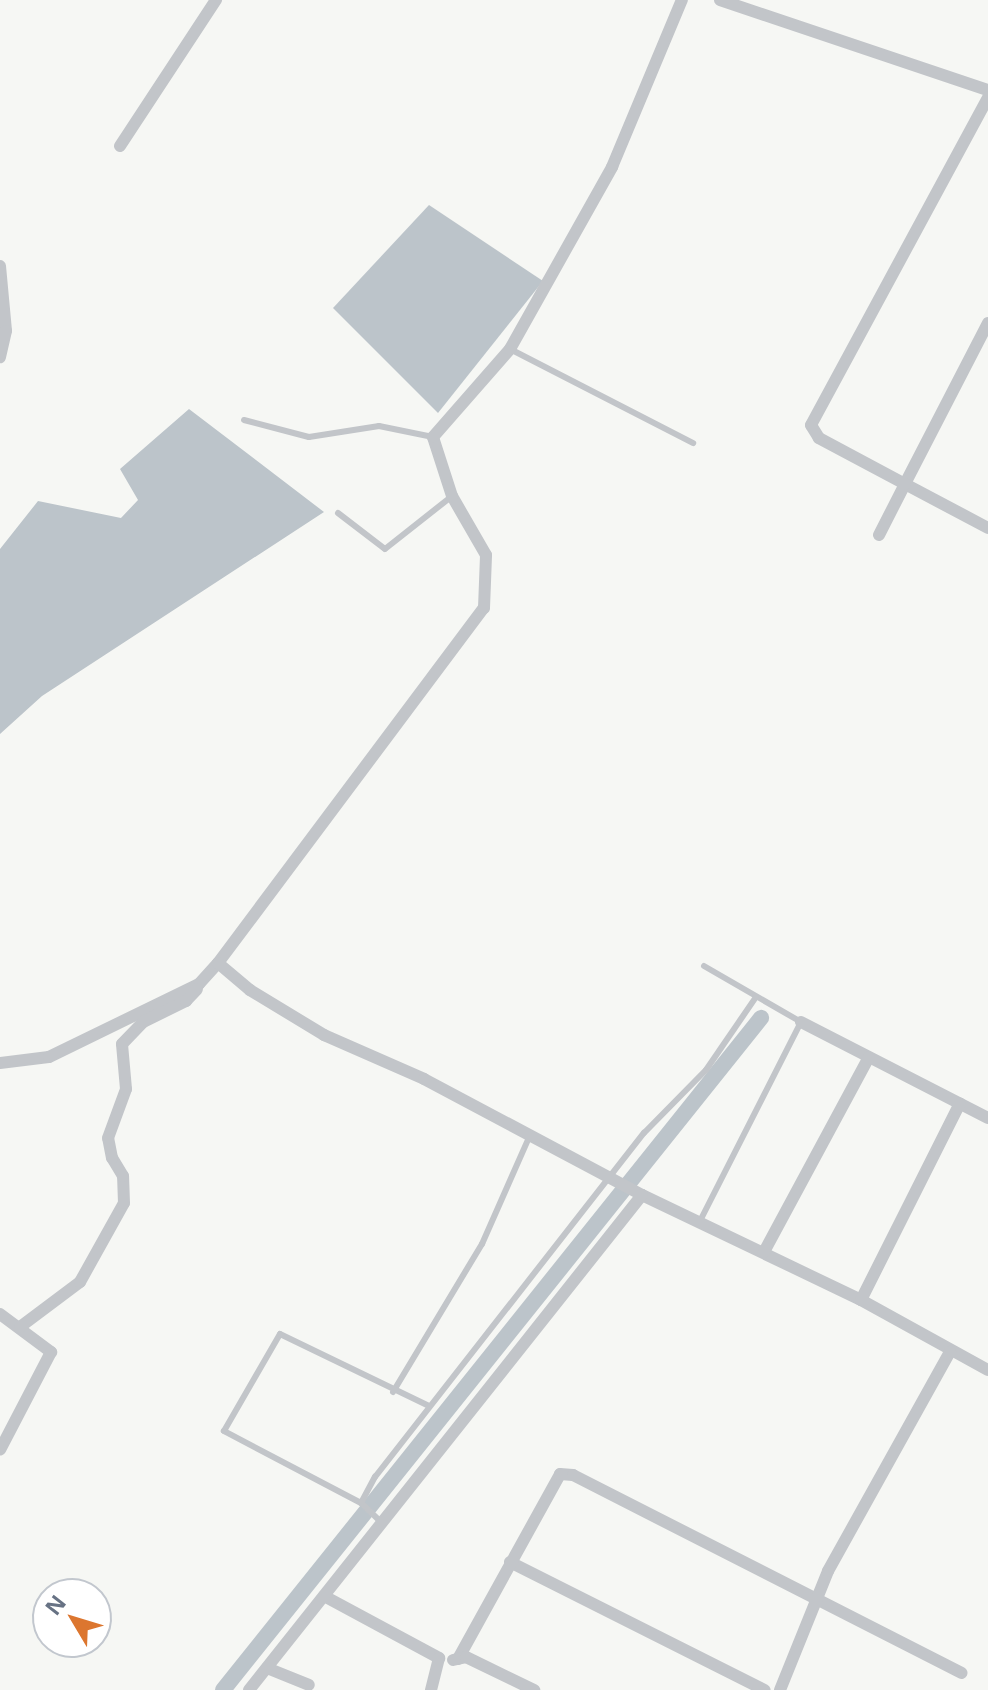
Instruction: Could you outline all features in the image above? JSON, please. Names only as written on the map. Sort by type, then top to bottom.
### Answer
[{"type":"street","points":[[120,146],[216,0]]},
{"type":"street","points":[[20,1327],[80,1282],[124,1203],[126,1187],[108,1138],[126,1089],[122,1044],[153,1015],[186,1001],[218,963],[313,829],[473,629],[484,608],[486,555],[452,496],[433,437],[510,349],[612,167],[682,0]]},
{"type":"street","points":[[720,0],[988,90]]},
{"type":"street","points":[[988,97],[811,425],[819,438],[988,528]]},
{"type":"street","points":[[0,266],[6,331],[0,357]]},
{"type":"street","points":[[879,535],[988,323]]},
{"type":"street","points":[[218,963],[250,990],[324,1035],[424,1079],[642,1195],[861,1300],[950,1352],[988,1370]]},
{"type":"street","points":[[0,1063],[49,1057],[199,984]]},
{"type":"street","points":[[801,1022],[988,1118]]},
{"type":"street","points":[[764,1252],[869,1057]]},
{"type":"street","points":[[861,1300],[960,1103]]},
{"type":"street","points":[[249,1690],[642,1195]]},
{"type":"street","points":[[0,1314],[51,1352],[0,1450]]},
{"type":"street","points":[[780,1690],[817,1600],[950,1352]]},
{"type":"street","points":[[458,1659],[560,1474],[573,1475],[961,1673]]},
{"type":"street","points":[[510,1562],[765,1690]]},
{"type":"street","points":[[324,1596],[441,1662],[466,1657],[534,1690]]},
{"type":"street","points":[[431,1690],[441,1662]]},
{"type":"street","points":[[267,1668],[309,1685]]},
{"type":"lane","points":[[510,349],[693,443]]},
{"type":"lane","points":[[244,420],[309,437],[379,426],[433,437]]},
{"type":"lane","points":[[338,513],[385,549],[452,496]]},
{"type":"lane","points":[[700,1221],[801,1022],[704,966]]},
{"type":"lane","points":[[361,1503],[429,1406],[618,1181],[706,1070],[756,997]]},
{"type":"lane","points":[[393,1392],[482,1244],[530,1135]]},
{"type":"lane","points":[[382,1523],[361,1503],[224,1431],[280,1334],[393,1392],[429,1406]]},
{"type":"shaded area","points":[[429,205],[543,281],[438,413],[333,308]]},
{"type":"shaded area","points":[[189,409],[324,512],[42,696],[0,734],[0,549],[38,501],[121,518],[138,500],[120,469]]},
{"type":"waterway","points":[[223,1690],[761,1018]]}]
